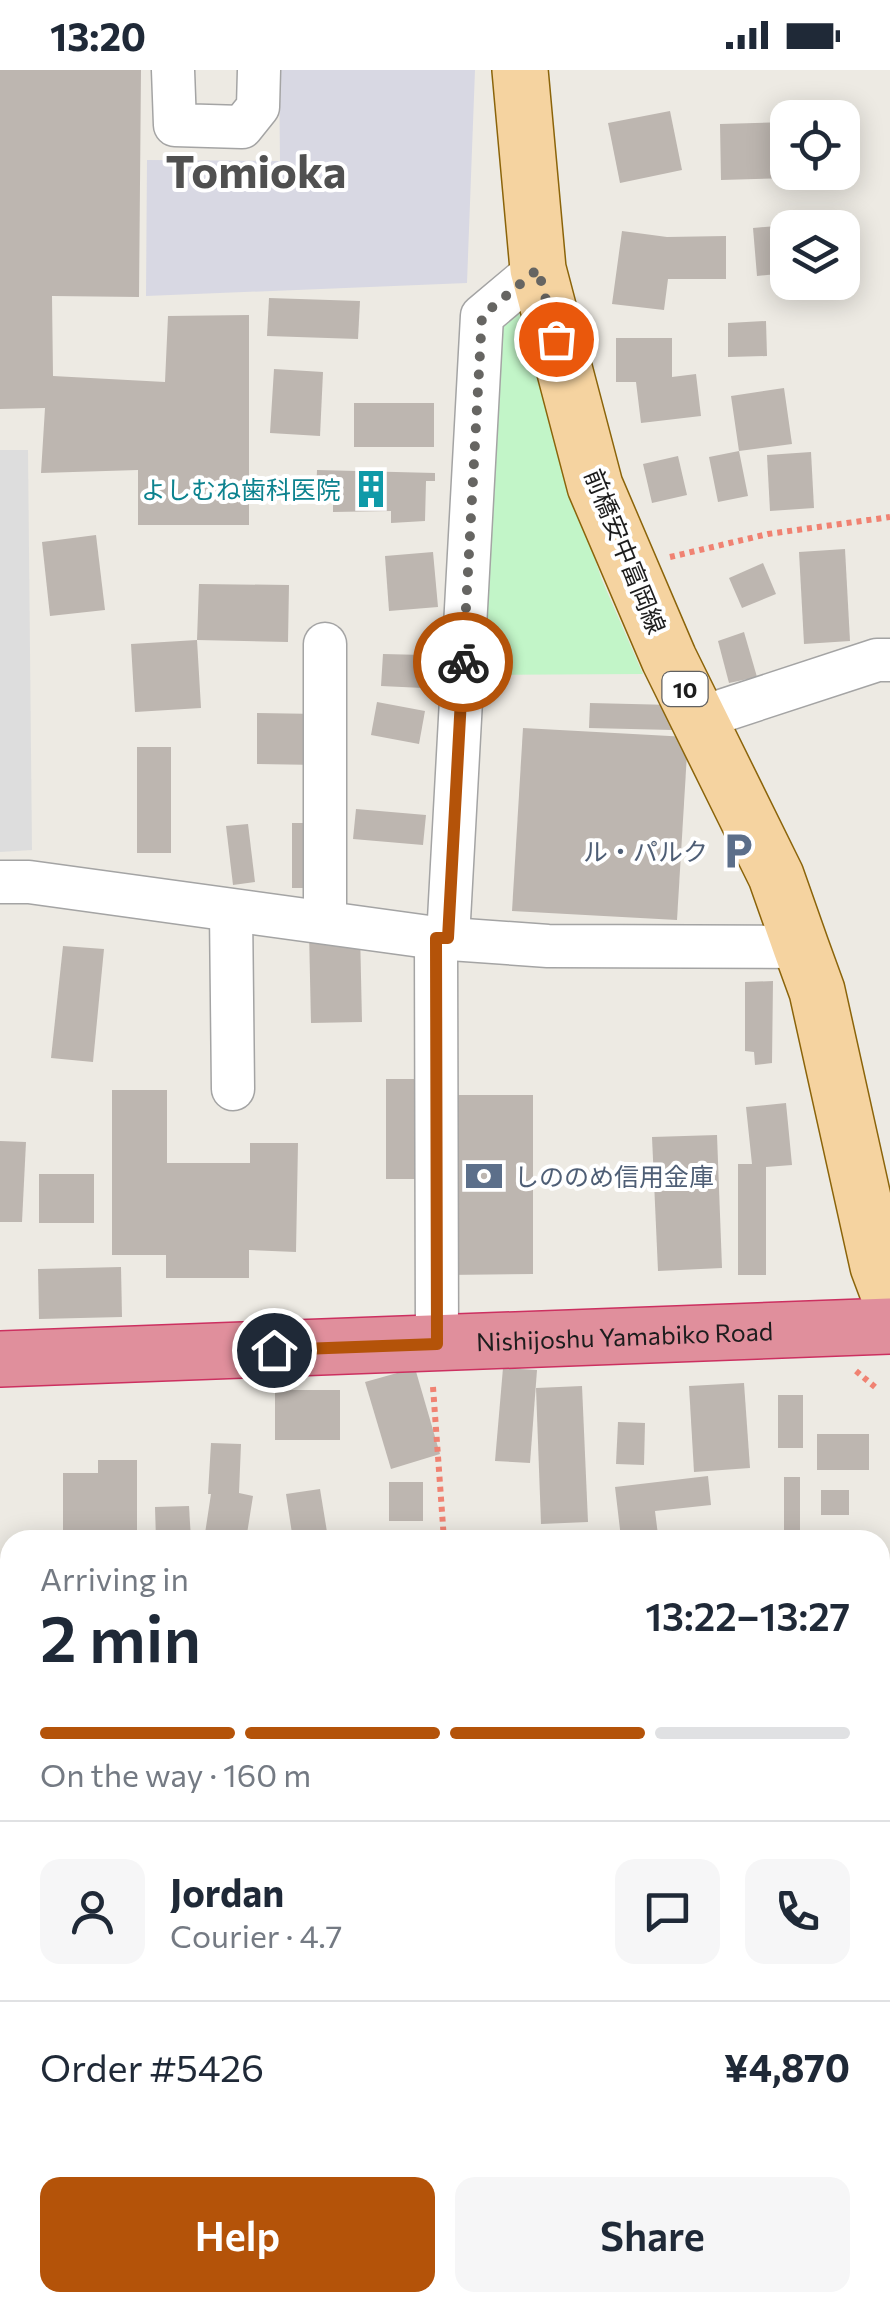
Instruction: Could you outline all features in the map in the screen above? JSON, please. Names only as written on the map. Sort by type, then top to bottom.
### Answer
[{"type":"highway","name":"Nishijoshu Yamabiko Road","points":[[0,1359],[890,1326]]},
{"type":"main road","name":"前橋安中富岡線","points":[[520,70],[538,269],[596,486],[669,659],[776,876],[802,947],[817,991],[878,1266],[890,1298]]},
{"type":"street","points":[[173,70],[174,125],[242,126],[258,107],[260,70]]},
{"type":"street","points":[[433,1344],[442,938],[482,316],[538,269]]},
{"type":"street","points":[[325,644],[325,922]]},
{"type":"street","points":[[700,718],[858,666],[890,660]]},
{"type":"street","points":[[0,882],[29,882],[442,938],[548,946],[802,947]]},
{"type":"street","points":[[231,911],[233,1088]]},
{"type":"path","points":[[659,559],[768,534],[890,516]]},
{"type":"path","points":[[433,1344],[443,1530]]},
{"type":"green space","points":[[519,311],[528,321],[558,450],[602,580],[643,674],[479,675],[490,332]]},
{"type":"shaded area","points":[[279,70],[475,70],[467,283],[146,296],[147,160],[280,161]]},
{"type":"shaded area","points":[[0,450],[28,450],[32,850],[0,852]]},
{"type":"building","points":[[0,70],[141,70],[139,297],[52,296],[53,376],[165,382],[168,316],[249,315],[249,525],[138,525],[138,470],[41,473],[45,408],[0,409]]},
{"type":"building","points":[[670,111],[682,170],[620,183],[608,123]]},
{"type":"building","points":[[770,123],[770,179],[721,180],[720,124]]},
{"type":"building","points":[[770,227],[770,275],[757,276],[753,228]]},
{"type":"building","points":[[622,231],[667,237],[726,236],[726,279],[668,279],[664,310],[612,304]]},
{"type":"building","points":[[269,298],[360,301],[358,339],[267,336]]},
{"type":"building","points":[[766,321],[767,356],[728,357],[728,323]]},
{"type":"building","points":[[616,338],[672,338],[672,377],[696,374],[701,416],[641,423],[636,382],[616,382]]},
{"type":"building","points":[[274,369],[323,372],[320,436],[270,433]]},
{"type":"building","points":[[784,388],[792,444],[739,451],[731,396]]},
{"type":"building","points":[[354,403],[434,403],[434,447],[354,447]]},
{"type":"building","points":[[739,451],[748,496],[718,502],[709,457]]},
{"type":"building","points":[[811,452],[814,508],[770,511],[767,455]]},
{"type":"building","points":[[678,456],[687,495],[652,503],[643,464]]},
{"type":"building","name":"よしむね歯科医院","points":[[317,470],[435,473],[435,481],[426,481],[425,521],[391,523],[391,511],[333,512],[333,498],[316,497]]},
{"type":"building","points":[[96,535],[105,610],[50,616],[42,542]]},
{"type":"building","points":[[845,549],[850,641],[804,644],[799,552]]},
{"type":"building","points":[[433,552],[438,607],[389,611],[385,556]]},
{"type":"building","points":[[763,563],[776,594],[742,608],[729,578]]},
{"type":"building","points":[[199,584],[289,585],[288,642],[197,640]]},
{"type":"building","points":[[744,632],[757,677],[729,683],[718,641]]},
{"type":"building","points":[[197,640],[201,708],[135,712],[131,644]]},
{"type":"building","points":[[383,654],[424,655],[423,688],[381,686]]},
{"type":"building","points":[[377,702],[425,711],[419,744],[371,735]]},
{"type":"building","points":[[590,703],[673,705],[673,730],[589,728]]},
{"type":"building","points":[[257,713],[320,714],[319,765],[257,764]]},
{"type":"building","points":[[523,728],[688,737],[677,920],[512,911]]},
{"type":"building","points":[[137,747],[171,747],[171,853],[137,853]]},
{"type":"building","points":[[356,809],[426,815],[423,845],[353,839]]},
{"type":"building","points":[[292,823],[317,823],[317,888],[292,888]]},
{"type":"building","points":[[248,824],[255,882],[233,885],[226,826]]},
{"type":"building","points":[[360,931],[362,1022],[311,1023],[309,932]]},
{"type":"building","points":[[63,946],[104,949],[93,1062],[51,1058]]},
{"type":"building","points":[[773,981],[772,1063],[755,1065],[754,1052],[745,1051],[745,982]]},
{"type":"building","points":[[386,1079],[429,1079],[429,1179],[386,1179]]},
{"type":"building","points":[[112,1090],[167,1090],[167,1163],[250,1163],[250,1143],[298,1143],[296,1252],[249,1250],[249,1278],[166,1278],[166,1255],[112,1255]]},
{"type":"building","points":[[446,1095],[533,1095],[533,1274],[446,1275]]},
{"type":"building","points":[[786,1103],[792,1165],[766,1167],[766,1275],[738,1275],[738,1164],[752,1164],[746,1107]]},
{"type":"building","points":[[717,1135],[722,1268],[658,1271],[652,1137]]},
{"type":"building","points":[[0,1141],[26,1142],[22,1222],[0,1222]]},
{"type":"building","points":[[39,1174],[94,1174],[94,1223],[39,1223]]},
{"type":"building","points":[[121,1267],[122,1317],[39,1319],[38,1269]]},
{"type":"building","points":[[415,1368],[440,1454],[391,1469],[365,1382]]},
{"type":"building","points":[[503,1368],[537,1370],[530,1463],[495,1461]]},
{"type":"building","points":[[744,1383],[750,1468],[694,1472],[689,1386]]},
{"type":"building","points":[[582,1386],[588,1522],[541,1524],[536,1388]]},
{"type":"building","points":[[275,1390],[340,1390],[340,1440],[275,1440]]},
{"type":"building","points":[[778,1395],[803,1395],[803,1448],[778,1448]]},
{"type":"building","points":[[618,1422],[645,1423],[644,1465],[616,1464]]},
{"type":"building","points":[[817,1434],[869,1434],[869,1470],[817,1470]]},
{"type":"building","points":[[211,1443],[241,1444],[239,1493],[253,1496],[248,1530],[206,1530]]},
{"type":"building","points":[[98,1460],[137,1460],[137,1530],[63,1530],[63,1473],[98,1473]]},
{"type":"building","points":[[708,1476],[711,1505],[655,1511],[657,1530],[620,1530],[615,1487]]},
{"type":"building","points":[[784,1477],[800,1477],[800,1530],[784,1530]]},
{"type":"building","points":[[389,1482],[423,1482],[423,1521],[389,1521]]},
{"type":"building","points":[[320,1489],[327,1530],[291,1530],[286,1494]]},
{"type":"building","points":[[821,1490],[849,1490],[849,1515],[821,1515]]},
{"type":"building","points":[[189,1506],[190,1530],[156,1530],[155,1507]]},
{"type":"way so far","points":[[463,662],[482,316],[538,269],[556,339]]},
{"type":"place","name":"よしむね歯科医院","points":[[371,489]]},
{"type":"place","name":"ル・パルク","points":[[738,851]]},
{"type":"place","name":"しののめ信用金庫","points":[[484,1176]]},
{"type":"district","name":"Tomioka","points":[[256,169]]},
{"type":"route","points":[[274,1350],[437,1344],[436,938],[448,938],[463,662]]}]
